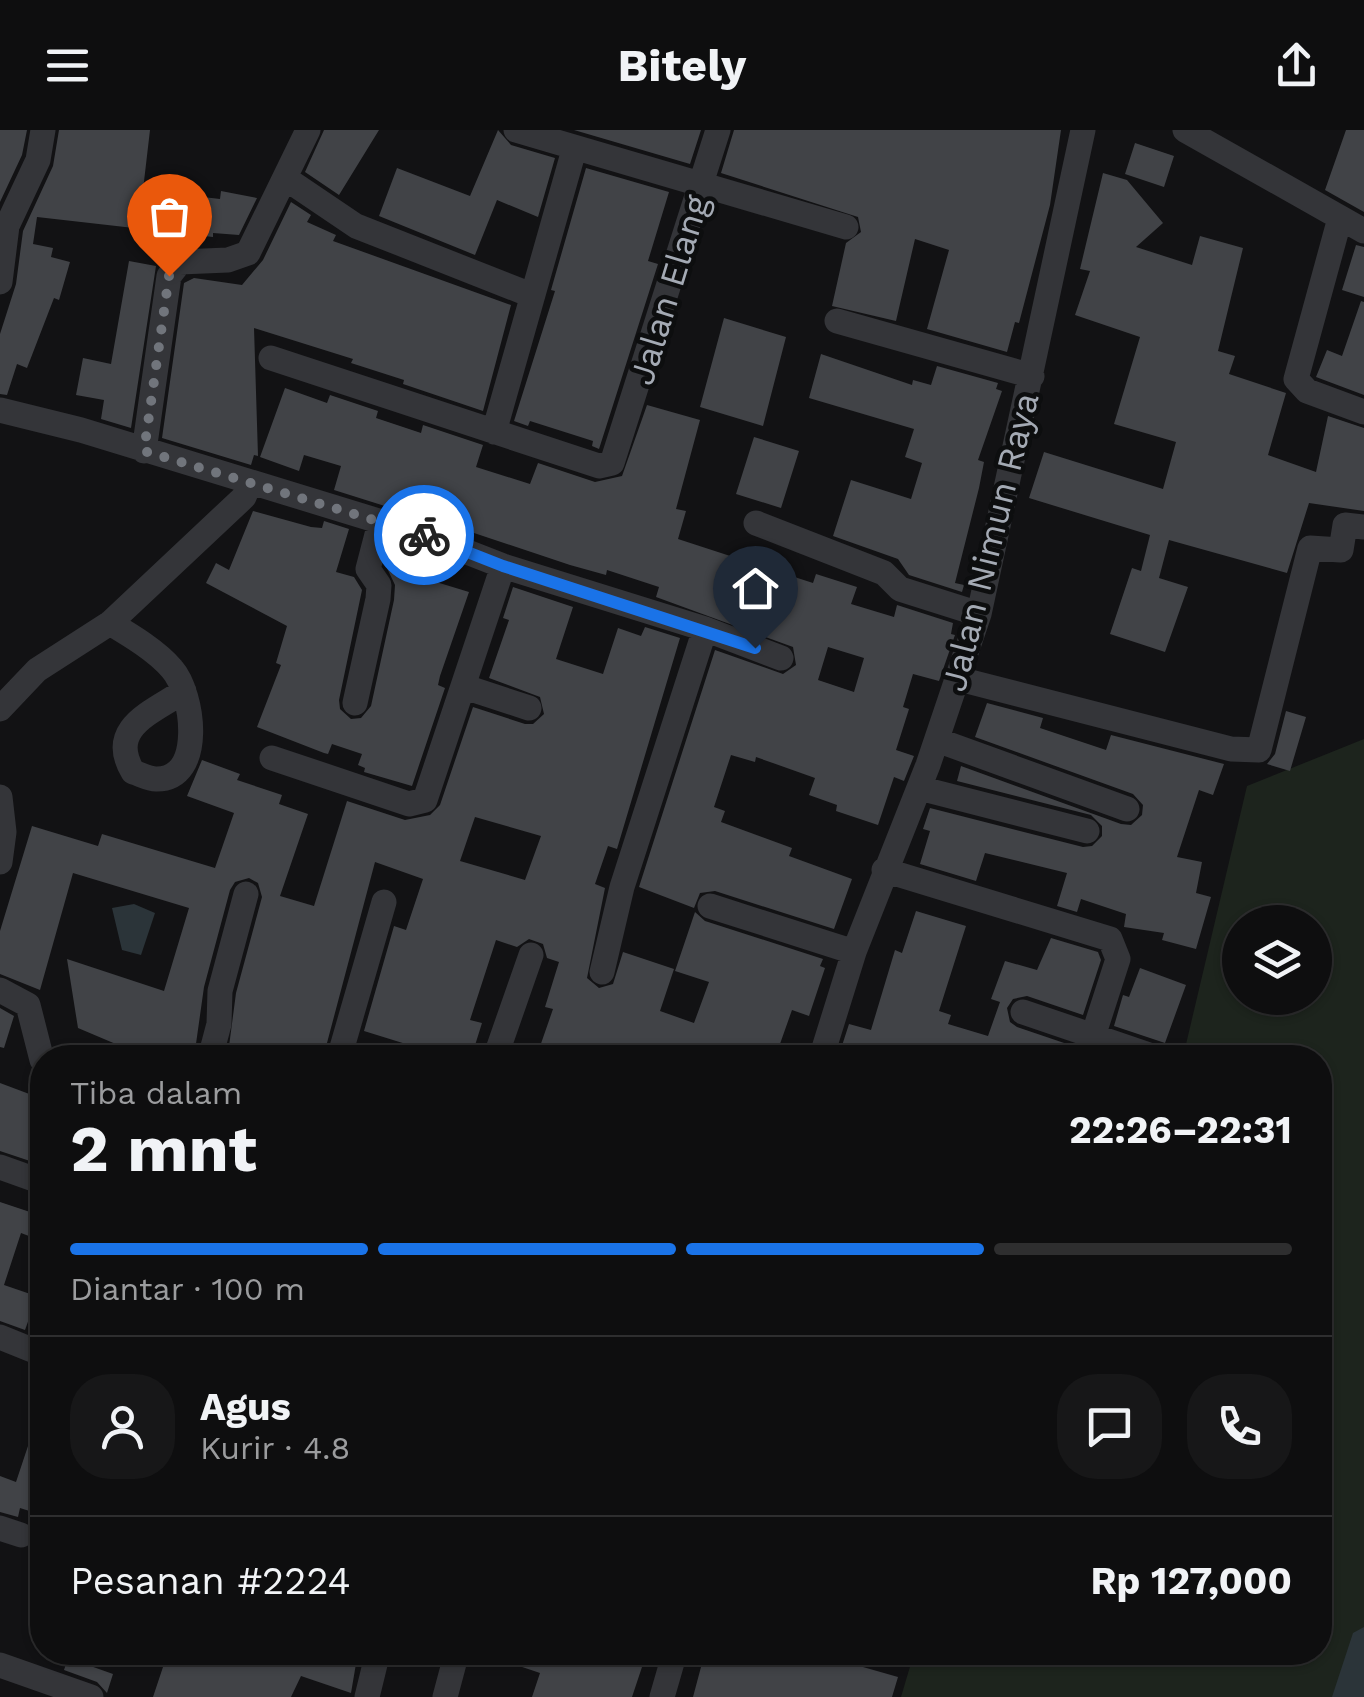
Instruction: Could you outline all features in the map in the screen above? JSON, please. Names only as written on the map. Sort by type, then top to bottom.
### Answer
[{"type":"street","points":[[0,282],[7,226],[38,160],[43,130]]},
{"type":"street","points":[[144,451],[169,276],[180,262],[228,260],[248,253],[308,130]]},
{"type":"street","points":[[516,130],[846,227]]},
{"type":"street","name":"Jalan Elang","points":[[494,432],[599,466],[612,463],[620,450],[718,130]]},
{"type":"street","name":"Jalan Nimun Raya","points":[[825,1045],[884,870],[959,679],[978,614],[1083,130]]},
{"type":"street","points":[[1185,130],[1364,231]]},
{"type":"street","points":[[271,358],[494,432],[574,150]]},
{"type":"street","points":[[285,178],[356,226],[531,295]]},
{"type":"street","points":[[1340,218],[1296,379],[1307,391],[1364,412]]},
{"type":"street","points":[[836,321],[1032,376]]},
{"type":"street","points":[[0,410],[380,523],[781,658]]},
{"type":"street","points":[[0,709],[37,670],[110,622],[244,498],[249,485]]},
{"type":"street","points":[[355,703],[380,585],[368,569],[380,523]]},
{"type":"street","points":[[756,523],[884,573],[900,589],[978,614]]},
{"type":"street","points":[[959,679],[1232,750],[1258,750],[1310,548],[1341,550],[1345,525],[1364,527]]},
{"type":"street","points":[[272,758],[423,806],[503,566]]},
{"type":"street","points":[[110,622],[173,669],[184,691]]},
{"type":"street","points":[[602,972],[622,887],[704,629]]},
{"type":"street","points":[[465,687],[529,708]]},
{"type":"street","points":[[937,740],[1127,809]]},
{"type":"street","points":[[918,788],[1087,831]]},
{"type":"street","points":[[0,797],[4,832],[0,862]]},
{"type":"street","points":[[884,870],[1110,940],[1118,959],[1090,1045]]},
{"type":"street","points":[[213,1045],[220,991],[246,894]]},
{"type":"street","points":[[343,1045],[384,902]]},
{"type":"street","points":[[710,906],[854,952]]},
{"type":"street","points":[[500,1045],[531,955]]},
{"type":"street","points":[[0,990],[28,1005],[38,1045]]},
{"type":"street","points":[[1023,1012],[1126,1045]]},
{"type":"street","points":[[0,1168],[30,1178]]},
{"type":"street","points":[[0,1337],[30,1349]]},
{"type":"street","points":[[367,1697],[375,1665]]},
{"type":"street","points":[[445,1697],[454,1665]]},
{"type":"street","points":[[662,1697],[671,1665]]},
{"type":"street","points":[[0,1666],[90,1697]]},
{"type":"shaded area","points":[[1364,739],[1364,1697],[901,1697],[910,1665],[1332,1665],[1332,1045],[1186,1045],[1247,786]]},
{"type":"shaded area","points":[[134,904],[155,913],[141,955],[122,950],[112,908]]},
{"type":"shaded area","points":[[1364,1627],[1364,1697],[1332,1697],[1353,1633]]},
{"type":"building","points":[[0,130],[27,130],[22,155],[0,202]]},
{"type":"building","points":[[59,130],[150,130],[143,190],[220,199],[221,191],[257,198],[239,235],[213,233],[213,237],[37,217],[33,244],[53,248],[51,257],[70,262],[59,300],[54,298],[27,368],[17,364],[7,395],[0,394],[0,334],[16,284],[23,231],[53,166]]},
{"type":"building","points":[[324,130],[379,130],[339,195],[305,172]]},
{"type":"building","points":[[498,130],[511,145],[555,158],[538,217],[497,200],[475,255],[379,216],[397,168],[470,196]]},
{"type":"building","points":[[574,130],[701,130],[690,164]]},
{"type":"building","points":[[734,130],[1061,130],[1050,205],[1019,323],[1015,322],[1007,352],[927,329],[949,250],[915,239],[896,321],[832,306],[846,243],[861,232],[858,217],[721,173]]},
{"type":"building","points":[[1346,130],[1364,130],[1364,212],[1325,190]]},
{"type":"building","points":[[1135,143],[1174,156],[1164,187],[1125,174]]},
{"type":"building","points":[[586,168],[669,192],[648,261],[658,264],[599,449],[592,446],[593,441],[530,421],[528,426],[514,421],[555,291],[551,290]]},
{"type":"building","points":[[1103,173],[1127,180],[1163,223],[1136,247],[1192,265],[1200,236],[1243,248],[1218,351],[1235,356],[1229,374],[1286,393],[1268,455],[1316,472],[1328,416],[1364,428],[1364,511],[1309,503],[1287,573],[1169,540],[1159,578],[1188,587],[1165,652],[1110,634],[1132,568],[1141,571],[1150,535],[1029,498],[1044,452],[1163,489],[1176,442],[1114,424],[1140,337],[1075,315],[1090,271],[1080,269]]},
{"type":"building","points":[[291,202],[311,215],[307,222],[336,235],[333,241],[511,305],[483,411],[403,384],[404,380],[351,363],[353,359],[254,328],[258,456],[254,455],[251,465],[162,438],[184,283],[194,278],[242,285],[263,260]]},
{"type":"building","points":[[1356,245],[1364,247],[1364,297],[1342,290]]},
{"type":"building","points":[[129,261],[156,266],[131,428],[101,419],[104,400],[76,395],[83,358],[111,364]]},
{"type":"building","points":[[1361,301],[1364,395],[1316,377],[1327,350],[1342,356]]},
{"type":"building","points":[[724,318],[786,337],[763,426],[700,407]]},
{"type":"building","points":[[821,354],[912,385],[913,380],[931,385],[937,366],[998,383],[996,389],[1002,391],[978,460],[984,462],[955,583],[964,585],[962,592],[909,575],[898,559],[833,536],[851,480],[911,499],[922,463],[905,457],[914,429],[809,398]]},
{"type":"building","points":[[285,388],[327,403],[330,395],[378,411],[376,418],[421,433],[423,425],[483,445],[476,467],[530,484],[538,463],[595,482],[622,476],[647,405],[700,420],[676,509],[686,511],[678,539],[813,583],[816,574],[857,587],[851,604],[894,617],[897,605],[953,623],[951,634],[955,635],[939,681],[913,674],[903,707],[909,709],[896,750],[914,756],[904,781],[894,777],[878,825],[836,811],[837,805],[809,795],[815,778],[756,757],[755,762],[731,755],[714,807],[725,811],[721,822],[792,848],[789,856],[852,879],[834,929],[715,891],[700,893],[694,908],[639,887],[715,650],[783,674],[796,665],[793,647],[656,597],[659,587],[607,570],[606,575],[570,565],[465,530],[469,516],[412,498],[407,513],[334,490],[341,466],[304,455],[299,471],[260,457]],"holes":[[[828,647],[864,658],[854,692],[818,680]]]},
{"type":"building","points":[[754,437],[799,451],[781,508],[736,494]]},
{"type":"building","points":[[253,511],[311,527],[322,528],[324,521],[349,529],[336,572],[354,577],[362,590],[339,700],[340,709],[351,719],[361,718],[371,706],[394,600],[395,585],[386,566],[392,543],[408,548],[400,571],[469,592],[440,676],[438,685],[445,688],[412,786],[364,772],[365,768],[358,765],[362,754],[332,744],[328,754],[324,753],[257,727],[281,665],[276,663],[287,626],[206,583],[216,563],[229,570]]},
{"type":"building","points":[[513,587],[573,607],[556,659],[603,674],[618,628],[641,636],[645,627],[680,638],[617,849],[608,846],[595,884],[605,888],[587,978],[599,988],[613,984],[623,952],[674,969],[660,1011],[694,1023],[709,982],[675,971],[695,912],[705,921],[823,959],[820,966],[825,968],[809,1016],[792,1010],[780,1045],[541,1045],[553,1009],[545,1007],[559,962],[547,958],[543,944],[529,939],[517,947],[496,940],[470,1020],[482,1023],[475,1045],[409,1045],[364,1031],[394,926],[406,930],[423,879],[375,862],[326,1045],[229,1045],[236,993],[262,897],[258,883],[249,878],[235,882],[230,890],[204,987],[196,1045],[118,1045],[78,1028],[67,959],[164,991],[189,908],[73,873],[40,990],[0,974],[0,931],[32,826],[98,846],[102,834],[215,868],[234,813],[187,796],[202,760],[240,774],[237,780],[282,795],[279,804],[308,814],[280,896],[314,906],[347,801],[405,820],[430,815],[440,805],[473,707],[525,724],[533,724],[544,714],[540,697],[489,678],[509,620],[503,618]],"holes":[[[475,817],[541,836],[525,880],[460,861]]]},
{"type":"building","points":[[987,703],[1043,718],[1040,728],[1106,750],[1111,735],[1224,764],[1213,795],[1199,790],[1177,857],[1202,862],[1196,893],[1211,897],[1196,949],[1162,940],[1164,933],[1124,927],[1126,914],[1081,899],[1077,912],[1057,906],[1067,873],[985,853],[976,881],[920,864],[930,831],[923,829],[930,808],[1083,847],[1092,846],[1102,836],[1102,826],[1091,815],[957,781],[961,766],[1121,824],[1131,825],[1142,815],[1143,805],[1133,794],[975,737]]},
{"type":"building","points":[[1286,711],[1306,717],[1290,771],[1267,764],[1275,754]]},
{"type":"building","points":[[916,911],[966,926],[939,1011],[951,1015],[948,1024],[988,1036],[1000,1002],[991,999],[1005,961],[1037,970],[1051,938],[1098,952],[1101,960],[1083,1015],[1027,996],[1013,999],[1007,1008],[1010,1022],[1017,1027],[1070,1045],[842,1045],[849,1024],[871,1030],[895,950],[902,953]]},
{"type":"building","points":[[1140,968],[1186,985],[1165,1043],[1114,1026],[1123,995],[1129,997]]},
{"type":"building","points":[[0,1008],[14,1016],[4,1048],[0,1047]]},
{"type":"building","points":[[0,1083],[30,1094],[30,1161],[0,1151]]},
{"type":"building","points":[[0,1202],[30,1212],[30,1236],[21,1233],[4,1285],[30,1294],[30,1316],[25,1330],[0,1321]]},
{"type":"building","points":[[30,1440],[30,1511],[20,1508],[18,1517],[0,1512],[0,1476],[16,1482]]},
{"type":"building","points":[[66,1665],[88,1665],[113,1674],[107,1693],[97,1682],[64,1670]]},
{"type":"building","points":[[164,1665],[356,1665],[351,1693],[301,1676],[291,1697],[153,1697]]},
{"type":"building","points":[[516,1665],[643,1665],[632,1697],[532,1697],[540,1673]]},
{"type":"building","points":[[702,1665],[856,1665],[898,1677],[892,1697],[693,1697]]},
{"type":"way so far","points":[[169,276],[144,451],[424,535]]},
{"type":"route","points":[[424,535],[503,566],[755,648]]}]
